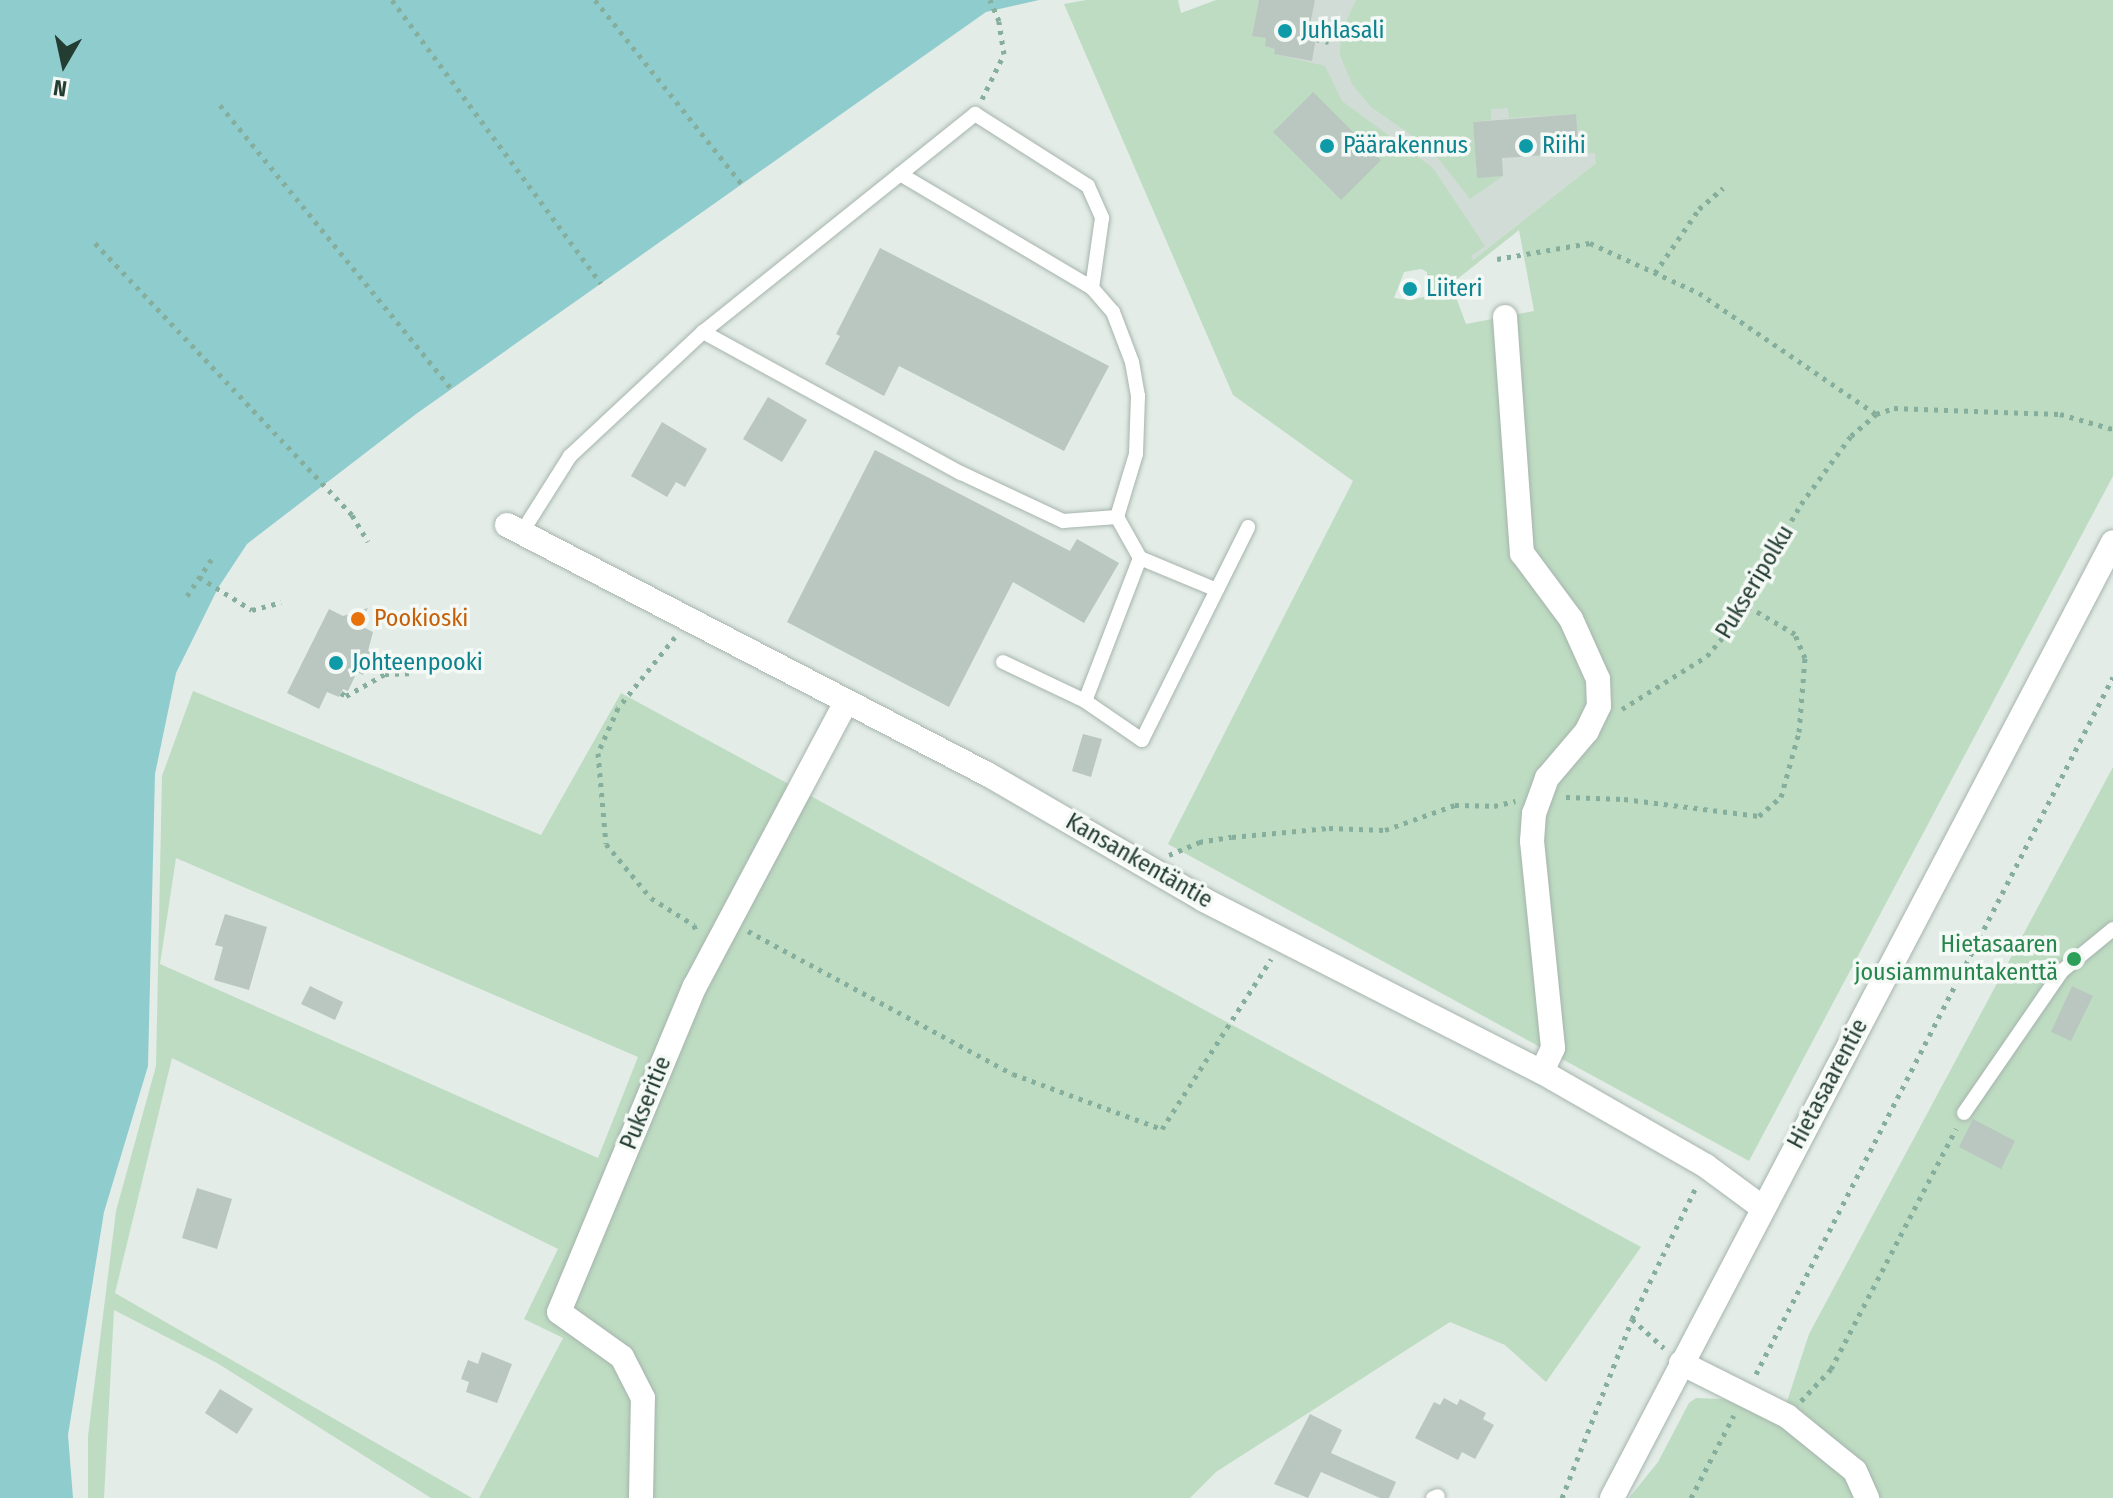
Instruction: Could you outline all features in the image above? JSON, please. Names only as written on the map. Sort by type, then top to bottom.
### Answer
[{"type":"street","points":[[1505,317],[1522,553],[1571,619],[1598,679],[1599,706],[1587,731],[1542,786],[1534,813],[1532,841],[1553,1048],[1542,1072]]},
{"type":"street","name":"Kansankentäntie","points":[[515,529],[987,774],[1283,940],[1542,1072],[1706,1166],[1763,1208]]},
{"type":"street","name":"Hietasaarentie","points":[[1612,1498],[2113,542]]},
{"type":"street","name":"Pukseritie","points":[[641,1498],[643,1398],[622,1357],[559,1312],[707,964],[846,702]]},
{"type":"street","points":[[1681,1363],[1787,1416],[1855,1471],[1867,1498]]},
{"type":"lane","points":[[515,529],[570,456],[703,332],[975,114],[1088,186],[1102,218],[1092,288]]},
{"type":"lane","points":[[900,174],[1092,288],[1113,312],[1132,362],[1138,396],[1136,454],[1117,517],[1140,558],[1217,590]]},
{"type":"lane","points":[[703,332],[961,473],[1063,521],[1117,517]]},
{"type":"lane","points":[[1003,662],[1085,701],[1142,740],[1248,527]]},
{"type":"lane","points":[[1085,701],[1140,558]]},
{"type":"lane","points":[[1964,1113],[2062,971],[2113,929]]},
{"type":"path","points":[[392,0],[601,283]]},
{"type":"path","points":[[595,0],[742,184]]},
{"type":"path","points":[[975,114],[1004,54],[999,21],[990,0]]},
{"type":"path","points":[[1316,39],[1329,42]]},
{"type":"path","points":[[220,105],[452,389]]},
{"type":"path","points":[[1655,273],[1699,209],[1723,188]]},
{"type":"path","points":[[95,243],[352,515],[368,542]]},
{"type":"path","points":[[1497,259],[1590,243],[1699,293],[1876,414],[1894,408],[2060,414],[2113,429]]},
{"type":"path","name":"Pukseripolku","points":[[1587,731],[1707,656],[1744,604],[1801,504],[1851,436],[1876,414]]},
{"type":"path","points":[[187,596],[213,557]]},
{"type":"path","points":[[199,577],[252,610],[281,602]]},
{"type":"path","points":[[1142,863],[1199,842],[1232,837],[1329,828],[1385,830],[1455,805],[1494,806],[1524,799],[1542,786],[1556,795],[1575,798],[1624,799],[1759,816],[1781,797],[1799,732],[1805,658],[1795,634],[1744,604]]},
{"type":"path","points":[[688,621],[618,708],[598,753],[606,844],[651,898],[694,925],[707,964]]},
{"type":"path","points":[[341,693],[346,696],[385,674],[410,673]]},
{"type":"path","points":[[1691,1498],[2113,677]]},
{"type":"path","points":[[729,921],[1013,1074],[1162,1129],[1283,940]]},
{"type":"path","points":[[1787,1416],[1831,1369],[1964,1113]]},
{"type":"path","points":[[1562,1498],[1632,1319],[1706,1166]]},
{"type":"path","points":[[1632,1319],[1681,1363]]},
{"type":"shaded area","points":[[1216,0],[1462,0],[1620,144],[1473,260],[1470,256],[1484,246],[1360,206]]},
{"type":"green space","points":[[1086,0],[1178,0],[1181,13],[1216,0],[1259,0],[1252,35],[1266,38],[1265,46],[1275,49],[1275,54],[1325,66],[1342,101],[1433,168],[1485,246],[1471,256],[1473,260],[1596,163],[1595,153],[1579,153],[1578,139],[1584,138],[1583,130],[1577,130],[1576,114],[1509,118],[1508,108],[1491,109],[1491,120],[1473,122],[1477,177],[1503,176],[1470,199],[1430,148],[1371,107],[1352,84],[1340,55],[1341,33],[1356,0],[2113,0],[2113,476],[1749,1161],[1168,844],[1353,481],[1233,395],[1064,4]],"holes":[[[1519,230],[1534,311],[1466,324],[1451,284]],[[1421,269],[1427,272],[1428,296],[1410,300],[1394,298],[1404,272]]]},
{"type":"green space","points":[[193,691],[541,835],[621,693],[1641,1247],[1546,1382],[1505,1345],[1450,1322],[1216,1472],[1190,1498],[479,1498],[563,1338],[524,1319],[558,1249],[172,1058],[115,1293],[472,1498],[431,1498],[217,1363],[114,1310],[104,1498],[88,1498],[88,1436],[116,1211],[156,1066],[162,776]],"holes":[[[176,858],[638,1057],[598,1158],[160,964]]]},
{"type":"green space","points":[[2113,767],[2113,1498],[1629,1498],[1658,1462],[1689,1403],[1696,1398],[1723,1399],[1781,1420],[1809,1334]]},
{"type":"water","points":[[0,0],[1039,0],[986,12],[416,414],[247,544],[218,588],[176,673],[155,774],[148,1066],[104,1212],[68,1435],[73,1498],[0,1498]]},
{"type":"building","name":"Juhlasali","points":[[1259,0],[1315,0],[1310,25],[1318,26],[1312,61],[1274,54],[1275,49],[1265,46],[1266,38],[1252,36]]},
{"type":"building","name":"Päärakennus","points":[[1313,92],[1381,160],[1341,200],[1273,132]]},
{"type":"building","name":"Riihi","points":[[1576,114],[1579,153],[1502,158],[1503,176],[1477,178],[1473,122]]},
{"type":"building","points":[[880,248],[1109,366],[1064,451],[899,366],[884,396],[825,364],[840,336],[836,334]]},
{"type":"building","points":[[768,397],[807,420],[782,462],[743,439]]},
{"type":"building","points":[[662,422],[707,449],[685,487],[676,482],[667,497],[631,476]]},
{"type":"building","points":[[875,450],[1070,551],[1077,539],[1119,563],[1084,623],[1013,582],[949,707],[787,622]]},
{"type":"building","name":"Johteenpooki","points":[[368,608],[359,625],[373,632],[368,651],[374,653],[363,675],[357,672],[348,691],[343,689],[339,697],[327,692],[319,709],[287,693],[329,609],[343,616]]},
{"type":"building","points":[[1083,734],[1102,739],[1091,777],[1072,771]]},
{"type":"building","points":[[225,914],[267,927],[249,990],[214,980],[223,947],[215,945]]},
{"type":"building","points":[[310,986],[343,1002],[335,1020],[301,1004]]},
{"type":"building","points":[[2072,986],[2093,996],[2071,1041],[2051,1032]]},
{"type":"building","points":[[1973,1119],[2015,1141],[2001,1169],[1959,1147]]},
{"type":"building","points":[[197,1188],[232,1199],[217,1249],[182,1238]]},
{"type":"building","points":[[482,1352],[512,1364],[497,1403],[466,1392],[469,1382],[461,1379],[468,1360],[478,1364]]},
{"type":"building","points":[[220,1389],[253,1409],[237,1434],[205,1413]]},
{"type":"building","points":[[1444,1398],[1457,1405],[1460,1399],[1486,1413],[1483,1419],[1494,1425],[1475,1459],[1462,1452],[1458,1460],[1415,1438],[1434,1402],[1440,1405]]},
{"type":"building","points":[[1310,1414],[1342,1430],[1331,1453],[1396,1482],[1389,1498],[1380,1498],[1321,1472],[1308,1498],[1274,1484]]},
{"type":"place","name":"Juhlasali","points":[[1285,31]]},
{"type":"place","name":"Päärakennus","points":[[1327,146]]},
{"type":"place","name":"Riihi","points":[[1526,146]]},
{"type":"place","name":"Liiteri","points":[[1410,289]]},
{"type":"place","name":"Pookioski","points":[[358,619]]},
{"type":"place","name":"Johteenpooki","points":[[336,663]]},
{"type":"place","name":"Hietasaaren jousiammuntakenttä","points":[[2074,959]]}]
